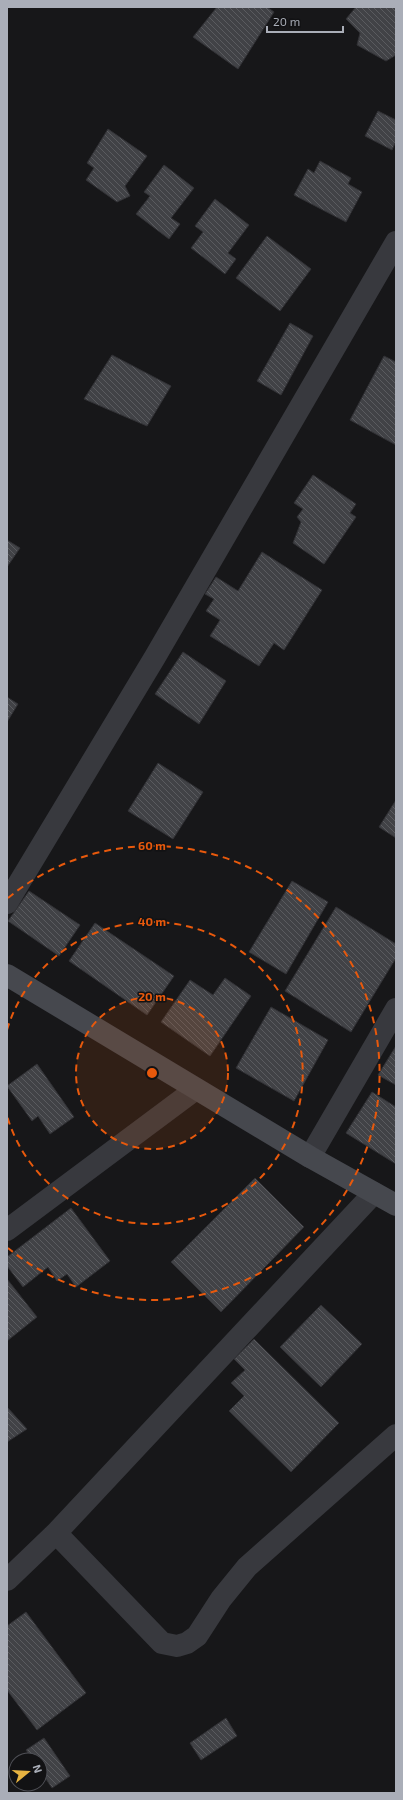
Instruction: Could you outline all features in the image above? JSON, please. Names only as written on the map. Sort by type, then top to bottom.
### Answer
[{"type":"main road","points":[[7,975],[310,1157],[396,1206]]},
{"type":"street","points":[[7,904],[155,657],[396,242]]},
{"type":"street","points":[[310,1157],[396,1009]]},
{"type":"street","points":[[7,1230],[196,1089]]},
{"type":"street","points":[[7,1580],[56,1533],[374,1193]]},
{"type":"street","points":[[56,1533],[162,1643],[178,1646],[187,1644],[197,1636],[221,1599],[247,1566],[396,1435]]},
{"type":"building","points":[[217,7],[267,7],[274,12],[238,69],[193,37]]},
{"type":"building","points":[[356,7],[396,7],[396,55],[386,61],[357,45],[360,33],[346,19]]},
{"type":"building","points":[[378,111],[396,120],[396,141],[392,150],[365,136]]},
{"type":"building","points":[[108,129],[147,156],[125,186],[130,196],[117,202],[86,180],[94,168],[87,163]]},
{"type":"building","points":[[320,161],[351,178],[348,184],[362,192],[346,222],[294,195],[308,169],[314,173]]},
{"type":"building","points":[[164,165],[194,188],[171,218],[180,224],[169,239],[136,214],[150,196],[144,192]]},
{"type":"building","points":[[215,199],[249,225],[228,253],[236,259],[225,274],[191,248],[203,232],[195,226]]},
{"type":"building","points":[[267,236],[311,269],[280,311],[236,278]]},
{"type":"building","points":[[290,323],[313,336],[281,395],[257,381]]},
{"type":"building","points":[[112,355],[171,386],[147,426],[84,399]]},
{"type":"building","points":[[384,356],[396,362],[396,445],[350,420]]},
{"type":"building","points":[[313,475],[356,504],[350,513],[356,517],[324,564],[293,543],[301,522],[297,517],[303,509],[294,503]]},
{"type":"building","points":[[7,540],[20,548],[7,567]]},
{"type":"building","points":[[262,552],[322,590],[284,650],[274,643],[259,666],[210,636],[220,620],[206,611],[214,599],[205,594],[216,577],[238,591]]},
{"type":"building","points":[[183,652],[226,681],[199,724],[155,694]]},
{"type":"building","points":[[7,697],[18,704],[7,722]]},
{"type":"building","points":[[158,763],[203,792],[173,839],[128,811]]},
{"type":"building","points":[[396,800],[396,838],[379,827]]},
{"type":"building","points":[[292,881],[328,902],[286,974],[249,952]]},
{"type":"building","points":[[29,891],[80,925],[59,956],[8,921]]},
{"type":"building","points":[[336,907],[396,944],[396,958],[351,1032],[285,991]]},
{"type":"building","points":[[95,923],[174,976],[147,1015],[69,961]]},
{"type":"building","points":[[225,978],[251,996],[210,1056],[161,1022],[190,980],[213,995]]},
{"type":"building","points":[[271,1007],[328,1040],[294,1101],[236,1068]]},
{"type":"building","points":[[396,1046],[396,1085],[378,1075]]},
{"type":"building","points":[[37,1064],[74,1117],[50,1134],[38,1116],[32,1121],[7,1086]]},
{"type":"building","points":[[372,1092],[396,1107],[396,1164],[346,1133]]},
{"type":"building","points":[[255,1178],[304,1227],[221,1312],[171,1262]]},
{"type":"building","points":[[71,1208],[110,1261],[76,1287],[67,1274],[57,1281],[48,1267],[23,1287],[7,1266],[7,1257]]},
{"type":"building","points":[[7,1279],[37,1317],[7,1341]]},
{"type":"building","points":[[321,1305],[362,1344],[321,1387],[280,1347]]},
{"type":"building","points":[[254,1339],[339,1423],[291,1472],[229,1411],[244,1396],[231,1383],[245,1370],[234,1359]]},
{"type":"building","points":[[7,1407],[27,1429],[7,1442]]},
{"type":"building","points":[[26,1612],[86,1693],[37,1730],[7,1690],[7,1626]]},
{"type":"building","points":[[226,1718],[237,1736],[201,1760],[190,1743]]},
{"type":"building","points":[[44,1738],[70,1776],[52,1788],[48,1782],[48,1752],[27,1752],[26,1750]]}]
